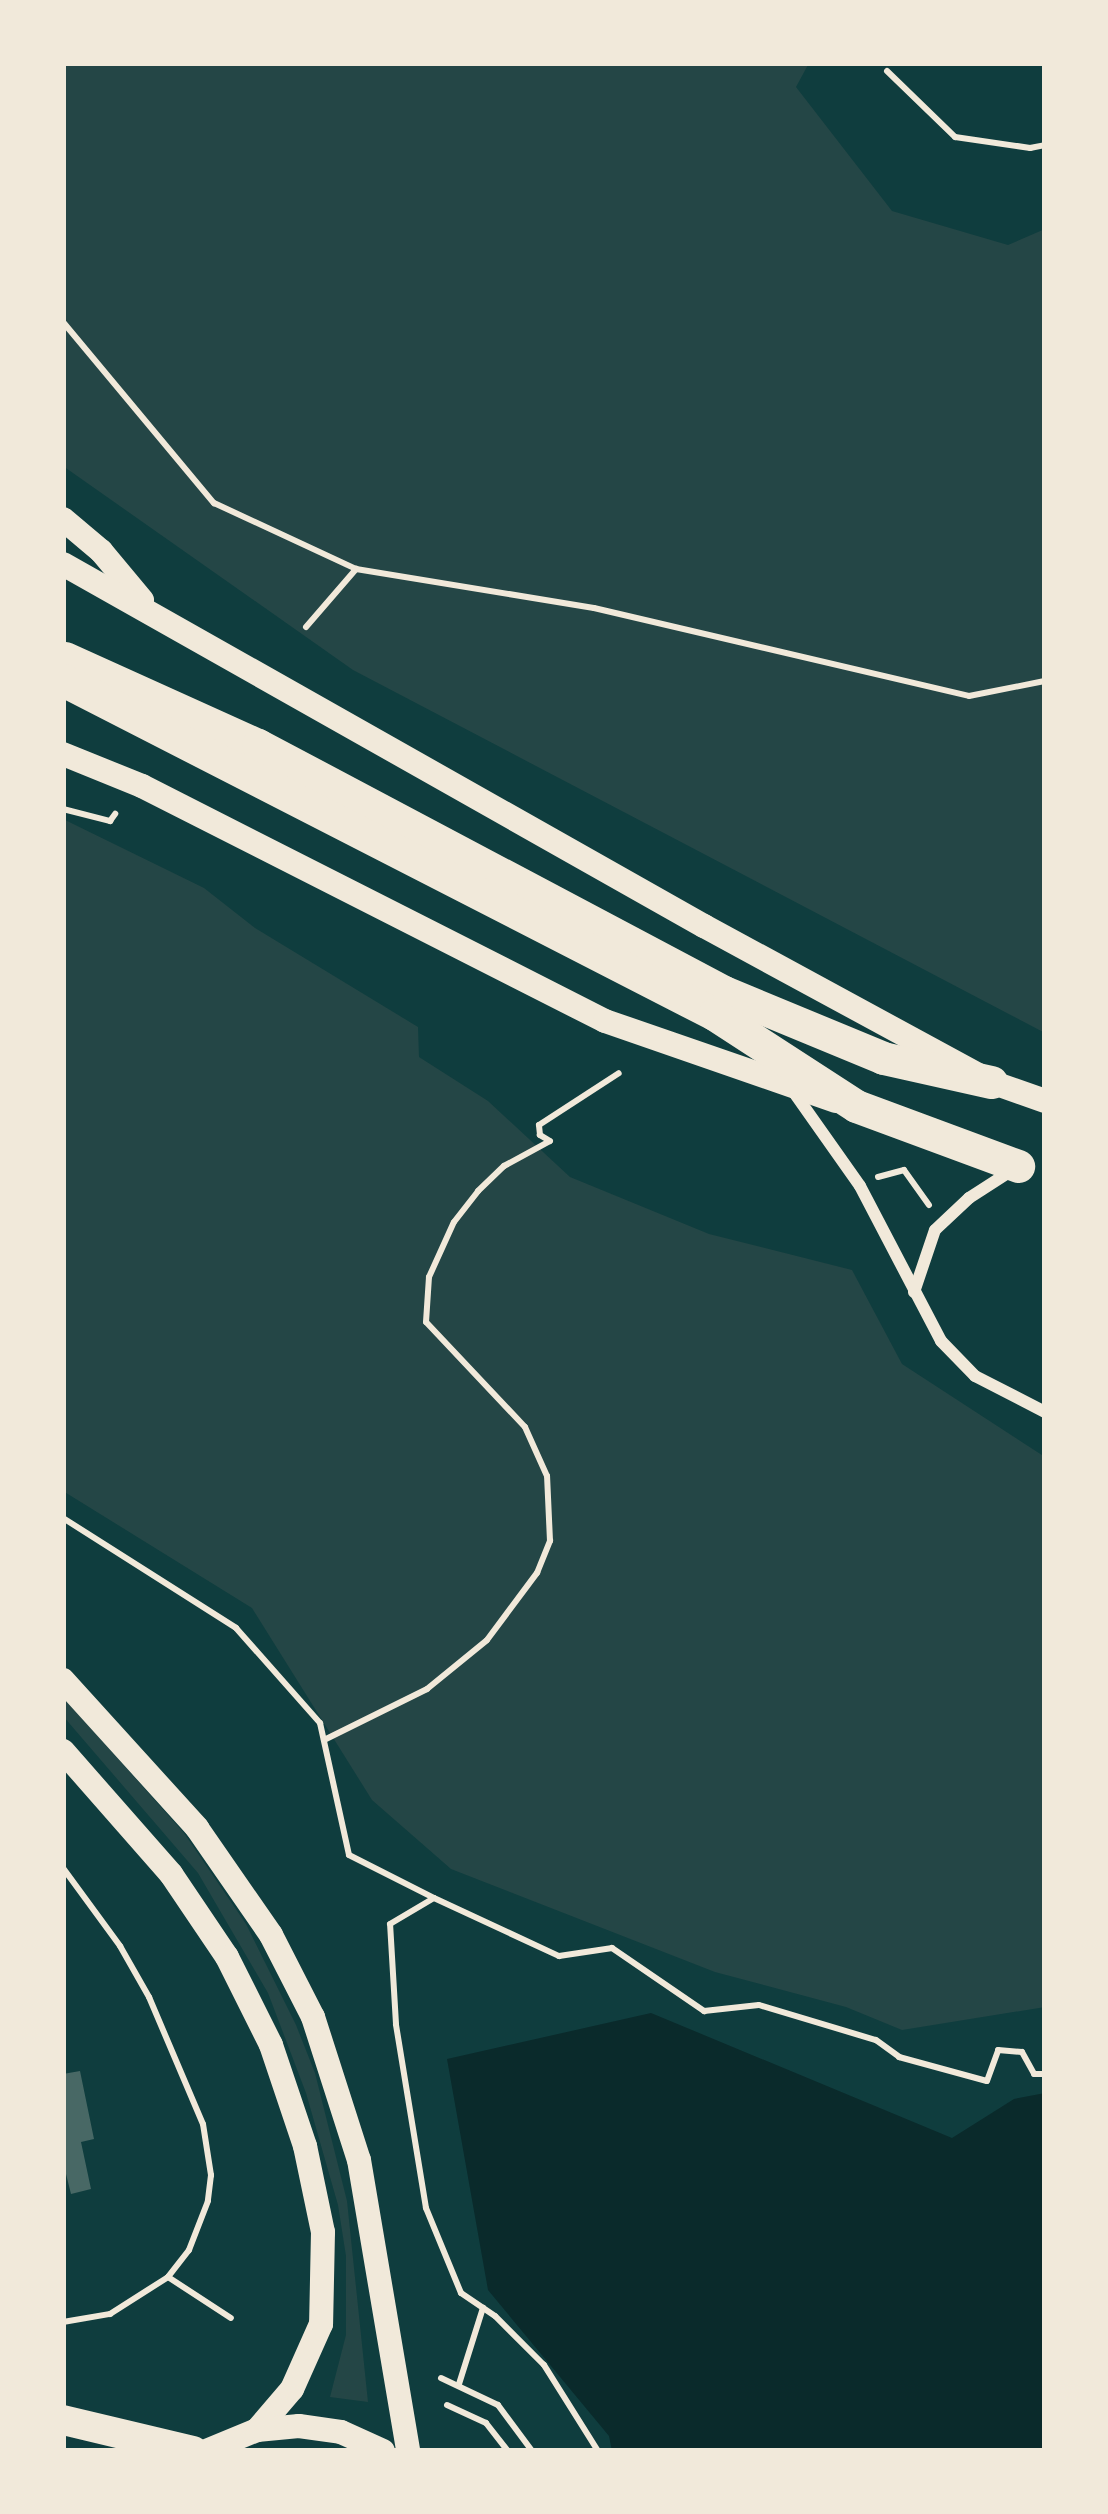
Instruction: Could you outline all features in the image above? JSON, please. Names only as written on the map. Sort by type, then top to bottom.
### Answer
[{"type":"highway","points":[[63,657],[258,745],[566,922],[856,1106],[1031,1169]]},
{"type":"highway","points":[[63,680],[566,922],[834,1040],[883,1058],[991,1082]]},
{"type":"main road","points":[[63,518],[101,551],[151,611]]},
{"type":"main road","points":[[63,564],[332,719],[991,1082],[1045,1101]]},
{"type":"main road","points":[[63,754],[160,795],[540,992],[641,1036],[792,1089],[856,1106]]},
{"type":"main road","points":[[63,1680],[156,1780],[231,1874],[271,1935],[313,2018],[359,2160],[394,2393],[408,2451]]},
{"type":"main road","points":[[63,1751],[171,1874],[227,1957],[271,2045],[305,2146],[323,2232],[321,2324],[311,2357],[292,2389],[257,2430]]},
{"type":"main road","points":[[63,2420],[193,2451]]},
{"type":"main road","points":[[206,2451],[257,2430],[299,2426],[341,2432],[383,2451]]},
{"type":"street","points":[[792,1089],[860,1186],[914,1293],[958,1361],[998,1391],[1045,1412]]},
{"type":"street","points":[[914,1293],[935,1230],[969,1198],[1031,1169]]},
{"type":"path","points":[[887,71],[955,137],[1030,148],[1045,145]]},
{"type":"path","points":[[63,322],[214,502],[356,569],[594,608],[970,696],[1045,681]]},
{"type":"path","points":[[306,626],[356,569]]},
{"type":"path","points":[[63,809],[110,821],[116,814]]},
{"type":"path","points":[[324,1740],[427,1689],[487,1640],[537,1573],[550,1541],[548,1476],[525,1427],[426,1322],[429,1276],[454,1222],[478,1191],[504,1166],[550,1141],[540,1135],[539,1125],[619,1073]]},
{"type":"path","points":[[874,1178],[904,1170],[935,1213]]},
{"type":"path","points":[[63,1518],[236,1628],[320,1723],[349,1855],[559,1956],[612,1948],[704,2011],[759,2006],[876,2040],[899,2057],[987,2081],[998,2050],[1022,2051],[1034,2074],[1045,2074]]},
{"type":"path","points":[[63,1868],[120,1946],[149,1997],[206,2137],[208,2201],[189,2249],[168,2277],[110,2314],[63,2322]]},
{"type":"path","points":[[434,1898],[390,1924],[396,2024],[426,2208],[461,2293],[544,2365],[598,2451]]},
{"type":"path","points":[[168,2277],[230,2318]]},
{"type":"path","points":[[459,2384],[483,2308]]},
{"type":"path","points":[[440,2378],[498,2405],[532,2451]]},
{"type":"path","points":[[447,2404],[486,2423],[508,2451]]},
{"type":"shaded area","points":[[63,63],[809,63],[796,87],[892,211],[1008,245],[1045,229],[1045,1033],[353,670],[63,466]]},
{"type":"shaded area","points":[[63,819],[204,888],[255,928],[418,1027],[419,1057],[488,1101],[570,1177],[709,1234],[852,1270],[902,1364],[1045,1457],[1045,2007],[902,2030],[846,2007],[715,1972],[451,1869],[372,1800],[252,1608],[63,1491]]},
{"type":"shaded area","points":[[63,1697],[184,1833],[246,1924],[296,2025],[315,2073],[347,2201],[368,2402],[330,2397],[346,2335],[346,2256],[338,2205],[306,2093],[268,1993],[198,1873],[63,1716]]},
{"type":"shaded area","points":[[651,2013],[952,2138],[1014,2099],[1045,2093],[1045,2451],[612,2451],[609,2436],[488,2290],[447,2059]]},
{"type":"building","points":[[80,2071],[94,2139],[81,2142],[91,2189],[71,2194],[63,2162],[63,2074]]}]
